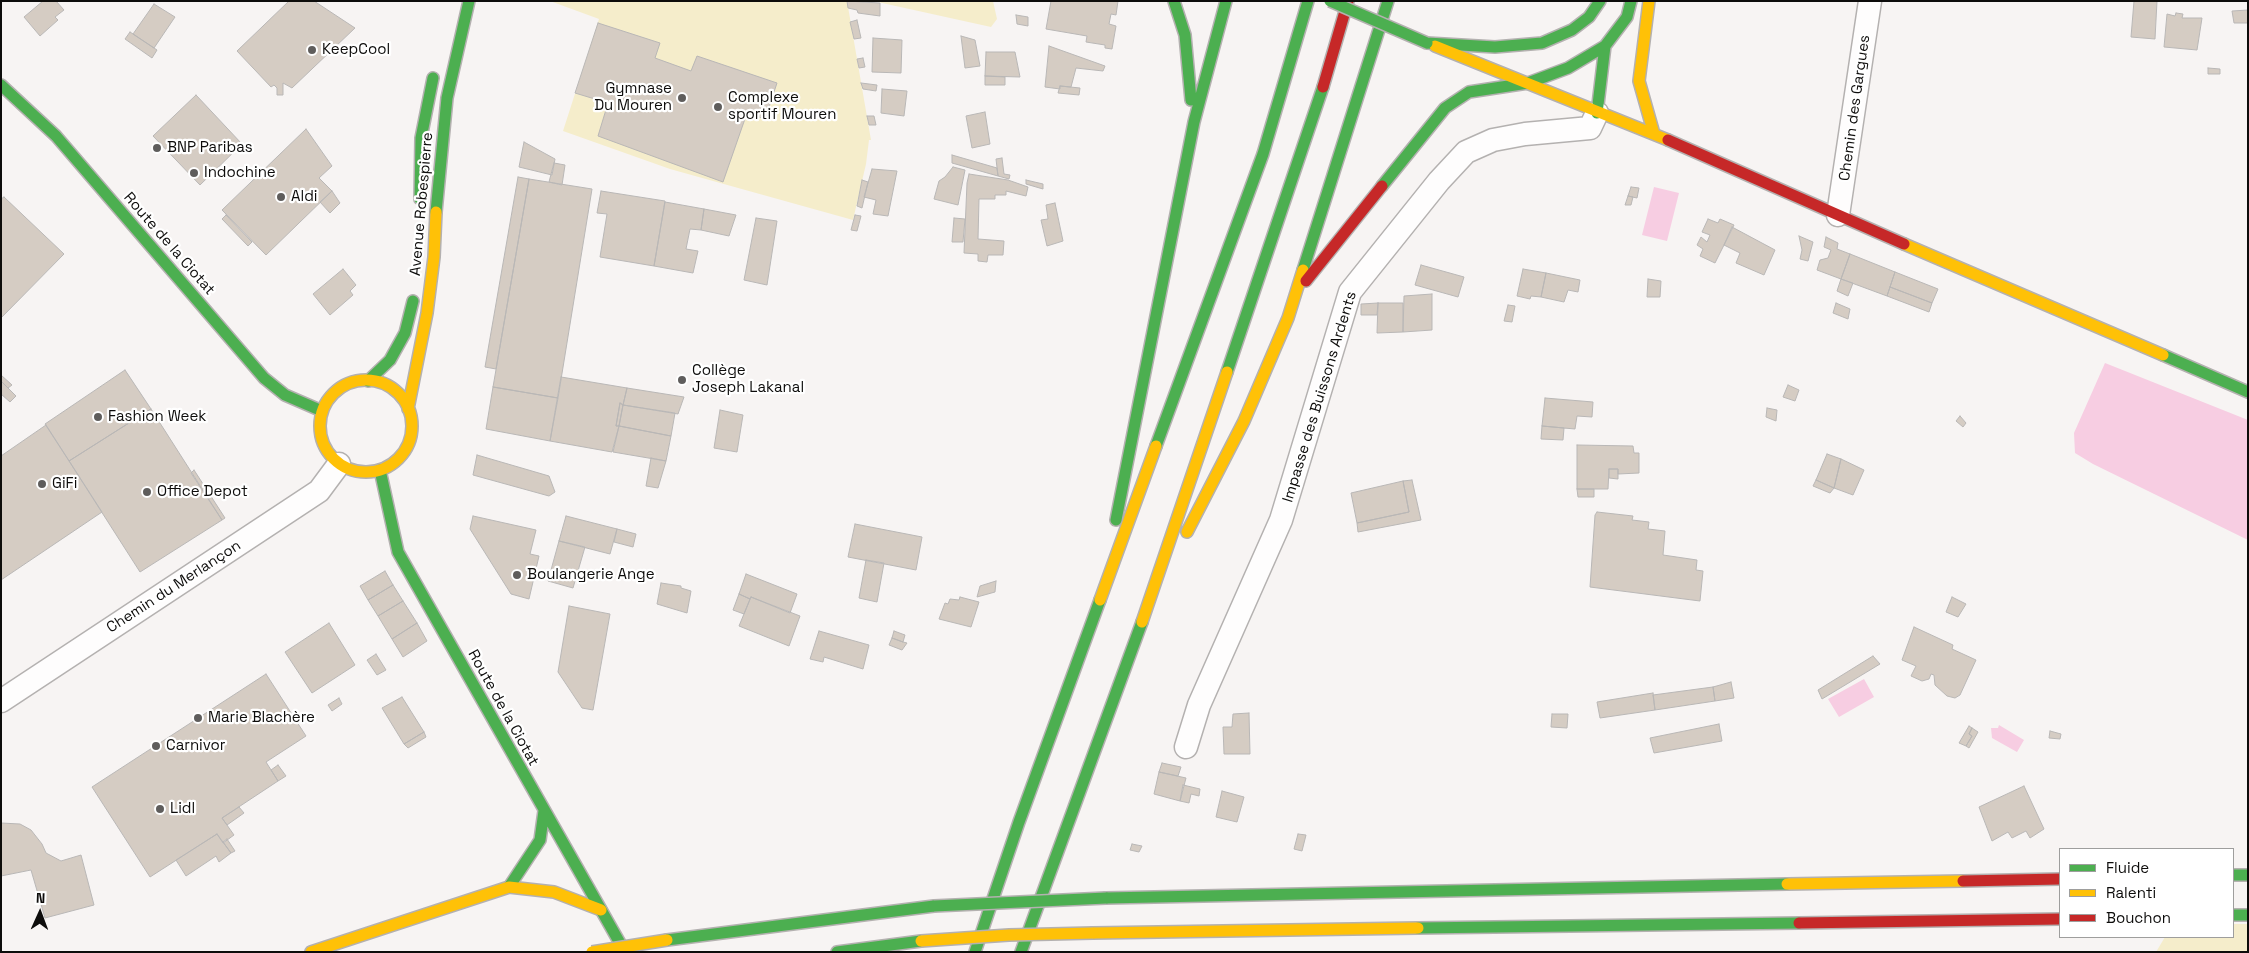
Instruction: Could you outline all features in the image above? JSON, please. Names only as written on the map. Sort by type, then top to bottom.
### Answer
[{"type":"main road","name":"Avenue Robespierre","points":[[408,409],[430,294],[434,257],[437,187],[447,98],[469,1]]},
{"type":"main road","points":[[1174,1],[1185,35],[1194,122]]},
{"type":"main road","points":[[1099,605],[1194,122],[1226,1]]},
{"type":"main road","points":[[975,952],[1020,822],[1263,154],[1308,1]]},
{"type":"main road","points":[[1330,1],[1427,43],[1528,82],[1604,107],[1654,134],[2248,392]]},
{"type":"main road","points":[[1021,952],[1145,615],[1331,64],[1348,1]]},
{"type":"main road","points":[[1145,615],[1244,421],[1298,292],[1388,1]]},
{"type":"main road","points":[[1427,43],[1494,47],[1542,43],[1572,30],[1589,17],[1600,1]]},
{"type":"main road","points":[[1298,292],[1445,108],[1469,92],[1493,86],[1528,82],[1568,68],[1604,46],[1627,17],[1631,1]]},
{"type":"main road","points":[[1649,1],[1635,84],[1654,134]]},
{"type":"main road","points":[[1604,46],[1604,107]]},
{"type":"main road","name":"Avenue Robespierre","points":[[419,207],[421,138],[437,62]]},
{"type":"main road","name":"Route de la Ciotat","points":[[1,85],[56,136],[264,378],[285,395],[322,411]]},
{"type":"main road","name":"Avenue Robespierre","points":[[368,381],[390,360],[405,333],[412,309],[414,291]]},
{"type":"main road","points":[[356,382],[381,383],[392,389],[402,398],[408,409],[412,420],[406,449],[395,462],[380,470],[366,472],[352,470],[339,464],[330,456],[324,446],[320,423],[322,411],[335,392],[356,382]]},
{"type":"main road","name":"Route de la Ciotat","points":[[380,470],[398,552],[625,952]]},
{"type":"main road","points":[[509,887],[540,840],[544,811]]},
{"type":"main road","points":[[2234,875],[2248,875]]},
{"type":"main road","points":[[592,952],[667,940],[934,906],[1106,898],[2059,879]]},
{"type":"main road","points":[[311,952],[509,887],[554,892],[601,910]]},
{"type":"main road","points":[[2234,915],[2248,915]]},
{"type":"main road","points":[[837,952],[921,941],[1009,935],[2059,918]]},
{"type":"street","name":"Chemin des Gargues","points":[[1838,215],[1870,1]]},
{"type":"street","name":"Impasse des Buissons Ardents","points":[[1186,747],[1199,705],[1282,520],[1350,292],[1433,188],[1466,152],[1493,140],[1524,134],[1590,128],[1604,107]]},
{"type":"street","name":"Chemin du Merlançon","points":[[1,702],[319,491],[339,464]]},
{"type":"shaded area","name":"Complexe sportif Mouren","points":[[550,1],[847,1],[871,140],[869,140],[866,164],[853,220],[670,169],[563,131],[599,19]]},
{"type":"shaded area","points":[[873,1],[993,1],[997,19],[991,27]]},
{"type":"shaded area","points":[[1654,187],[1679,193],[1667,241],[1642,235]]},
{"type":"shaded area","points":[[2105,363],[2248,420],[2248,540],[2093,464],[2075,453],[2074,433]]},
{"type":"shaded area","points":[[1864,679],[1874,697],[1839,717],[1828,699]]},
{"type":"shaded area","points":[[1999,725],[2024,740],[2017,752],[1992,738],[1991,728],[1998,728]]},
{"type":"shaded area","points":[[2234,924],[2248,924],[2248,952],[2156,952],[2164,938],[2234,938]]},
{"type":"building","points":[[43,1],[56,1],[64,10],[55,17],[58,20],[40,36],[24,17]]},
{"type":"building","points":[[289,1],[314,1],[355,28],[292,88],[283,83],[283,95],[277,95],[277,88],[274,85],[271,87],[237,51]]},
{"type":"building","points":[[847,1],[880,3],[880,16],[858,13],[857,10],[848,8]]},
{"type":"building","points":[[1051,1],[1118,1],[1116,15],[1111,14],[1109,24],[1116,26],[1112,49],[1105,48],[1105,45],[1086,42],[1087,36],[1046,29]]},
{"type":"building","points":[[2134,1],[2157,1],[2155,39],[2131,37]]},
{"type":"building","points":[[154,4],[175,17],[154,48],[133,34]]},
{"type":"building","points":[[2248,10],[2248,23],[2234,23],[2232,11]]},
{"type":"building","points":[[2176,13],[2183,14],[2182,18],[2202,18],[2197,50],[2164,47],[2167,14],[2175,16]]},
{"type":"building","points":[[1016,15],[1028,17],[1028,26],[1017,24]]},
{"type":"building","points":[[857,20],[861,38],[854,39],[850,22]]},
{"type":"building","name":"Gymnase Du Mouren","points":[[598,23],[660,43],[655,58],[691,71],[697,56],[777,83],[765,119],[747,113],[723,182],[598,136],[608,103],[575,93]]},
{"type":"building","points":[[130,32],[157,50],[152,58],[125,39]]},
{"type":"building","points":[[961,36],[975,40],[980,66],[965,68]]},
{"type":"building","points":[[873,38],[902,40],[901,73],[872,72]]},
{"type":"building","points":[[1049,46],[1105,66],[1103,71],[1076,68],[1071,87],[1060,86],[1060,89],[1045,87]]},
{"type":"building","points":[[986,52],[1015,52],[1020,77],[985,76]]},
{"type":"building","points":[[863,58],[865,67],[859,68],[857,59]]},
{"type":"building","points":[[2208,68],[2220,69],[2220,74],[2208,74]]},
{"type":"building","points":[[985,76],[1005,77],[1005,85],[985,85]]},
{"type":"building","points":[[861,83],[877,85],[876,91],[863,89]]},
{"type":"building","points":[[1060,86],[1080,88],[1079,95],[1058,93]]},
{"type":"building","points":[[882,89],[907,91],[904,116],[881,113]]},
{"type":"building","points":[[196,95],[242,144],[200,185],[153,136]]},
{"type":"building","points":[[985,112],[990,144],[972,148],[966,116]]},
{"type":"building","points":[[867,116],[874,116],[876,125],[869,125]]},
{"type":"building","name":"Aldi","points":[[306,129],[332,166],[319,178],[332,191],[266,255],[222,210]]},
{"type":"building","points":[[524,142],[555,159],[552,175],[519,167]]},
{"type":"building","points":[[952,155],[997,168],[998,176],[952,163]]},
{"type":"building","points":[[1002,158],[1004,174],[1010,175],[1009,179],[998,176],[996,159]]},
{"type":"building","points":[[554,163],[565,165],[562,185],[549,182]]},
{"type":"building","points":[[953,167],[965,170],[958,205],[934,199],[939,181]]},
{"type":"building","points":[[872,169],[897,171],[888,216],[873,214],[876,200],[864,197]]},
{"type":"building","points":[[969,174],[1008,180],[1028,187],[1026,196],[1006,191],[1006,195],[995,195],[995,199],[979,199],[978,239],[1004,241],[1003,255],[988,255],[987,262],[978,261],[978,254],[964,253]]},
{"type":"building","points":[[518,177],[529,179],[496,369],[485,367]]},
{"type":"building","points":[[529,179],[592,189],[558,398],[493,387]]},
{"type":"building","points":[[862,180],[868,182],[862,208],[857,206]]},
{"type":"building","points":[[1026,180],[1043,184],[1043,189],[1026,184]]},
{"type":"building","points":[[1631,187],[1639,188],[1637,198],[1628,196]]},
{"type":"building","points":[[332,191],[340,203],[330,213],[320,202]]},
{"type":"building","points":[[601,191],[665,201],[654,266],[600,257],[607,214],[597,213]]},
{"type":"building","points":[[1628,196],[1633,197],[1631,205],[1625,205]]},
{"type":"building","points":[[4,197],[64,254],[1,318],[1,199]]},
{"type":"building","points":[[665,202],[704,209],[701,230],[690,229],[686,249],[698,251],[693,273],[654,266]]},
{"type":"building","points":[[1055,203],[1063,241],[1047,246],[1041,220],[1048,219],[1046,205]]},
{"type":"building","points":[[704,209],[736,215],[729,236],[701,230]]},
{"type":"building","points":[[226,215],[252,242],[248,246],[222,219]]},
{"type":"building","points":[[855,215],[861,216],[857,231],[851,230]]},
{"type":"building","points":[[756,218],[777,221],[767,285],[744,280]]},
{"type":"building","points":[[954,218],[965,219],[963,242],[952,242]]},
{"type":"building","points":[[1708,219],[1718,223],[1720,219],[1734,225],[1715,263],[1700,256],[1703,249],[1697,245],[1701,237],[1707,242],[1710,235],[1702,232]]},
{"type":"building","points":[[1732,227],[1775,250],[1764,275],[1736,263],[1740,253],[1724,245]]},
{"type":"building","points":[[1799,236],[1813,242],[1808,261],[1800,259],[1802,250]]},
{"type":"building","points":[[1826,237],[1838,243],[1837,249],[1850,254],[1841,279],[1817,270],[1820,260],[1828,258],[1831,250],[1824,247]]},
{"type":"building","points":[[1850,254],[1895,272],[1887,296],[1841,279]]},
{"type":"building","points":[[1421,265],[1464,277],[1458,297],[1415,285]]},
{"type":"building","points":[[343,269],[356,285],[350,291],[353,295],[330,315],[313,294]]},
{"type":"building","points":[[1523,269],[1546,273],[1541,297],[1531,296],[1530,299],[1517,296]]},
{"type":"building","points":[[1895,272],[1938,289],[1932,303],[1890,287]]},
{"type":"building","points":[[1546,273],[1580,280],[1578,292],[1568,290],[1564,302],[1541,297]]},
{"type":"building","points":[[1648,279],[1661,281],[1660,297],[1647,297]]},
{"type":"building","points":[[1841,279],[1853,283],[1848,296],[1837,291]]},
{"type":"building","points":[[1890,287],[1932,303],[1929,312],[1887,296]]},
{"type":"building","points":[[1432,294],[1432,330],[1403,332],[1404,296]]},
{"type":"building","points":[[1378,303],[1377,315],[1361,315],[1361,304]]},
{"type":"building","points":[[1378,303],[1403,303],[1403,332],[1377,333]]},
{"type":"building","points":[[1836,303],[1850,309],[1848,319],[1833,313]]},
{"type":"building","points":[[1508,305],[1515,306],[1512,322],[1504,321]]},
{"type":"building","name":"Fashion Week","points":[[125,370],[151,409],[69,461],[45,424]]},
{"type":"building","points":[[1,375],[12,385],[8,388],[1,381]]},
{"type":"building","points":[[561,377],[627,388],[623,405],[620,403],[616,426],[619,426],[612,452],[550,441]]},
{"type":"building","points":[[1,381],[16,396],[10,402],[1,394]]},
{"type":"building","points":[[1788,385],[1799,390],[1795,401],[1783,397]]},
{"type":"building","points":[[493,387],[558,398],[550,441],[486,429]]},
{"type":"building","points":[[627,388],[684,397],[678,414],[623,405]]},
{"type":"building","points":[[1545,398],[1593,402],[1592,417],[1577,416],[1575,429],[1542,426]]},
{"type":"building","points":[[620,403],[623,405],[619,426],[616,426]]},
{"type":"building","points":[[623,405],[675,413],[671,436],[619,426]]},
{"type":"building","points":[[1767,408],[1777,410],[1776,421],[1766,417]]},
{"type":"building","name":"Office Depot","points":[[151,409],[222,520],[140,572],[69,461]]},
{"type":"building","points":[[720,410],[743,415],[737,452],[714,448]]},
{"type":"building","points":[[1960,416],[1966,423],[1963,427],[1956,421]]},
{"type":"building","name":"GiFi","points":[[46,425],[102,512],[1,580],[1,456]]},
{"type":"building","points":[[619,426],[671,436],[666,461],[613,452]]},
{"type":"building","points":[[1542,426],[1564,428],[1563,440],[1541,439]]},
{"type":"building","points":[[1577,445],[1633,446],[1634,453],[1639,453],[1639,473],[1618,474],[1618,469],[1609,469],[1608,489],[1577,489]]},
{"type":"building","points":[[1827,454],[1841,459],[1834,488],[1816,480]]},
{"type":"building","points":[[477,455],[549,476],[555,492],[549,496],[473,475]]},
{"type":"building","points":[[651,458],[666,461],[658,488],[646,486]]},
{"type":"building","points":[[1841,459],[1864,470],[1853,495],[1834,488]]},
{"type":"building","points":[[1609,469],[1618,469],[1618,479],[1609,478]]},
{"type":"building","points":[[194,470],[225,518],[222,520],[191,473]]},
{"type":"building","points":[[1412,480],[1421,520],[1358,532],[1357,523],[1409,512],[1403,481]]},
{"type":"building","points":[[1816,480],[1834,488],[1830,493],[1813,486]]},
{"type":"building","points":[[1403,481],[1409,512],[1357,523],[1351,493]]},
{"type":"building","points":[[1577,489],[1594,489],[1594,497],[1578,497]]},
{"type":"building","points":[[1597,512],[1633,516],[1632,520],[1649,522],[1648,529],[1665,531],[1663,555],[1697,560],[1696,570],[1703,571],[1700,601],[1590,587],[1595,515]]},
{"type":"building","name":"Boulangerie Ange","points":[[473,516],[536,530],[530,554],[539,556],[529,599],[511,594],[470,529]]},
{"type":"building","points":[[566,516],[617,529],[610,554],[559,541]]},
{"type":"building","points":[[855,524],[922,537],[916,570],[848,557]]},
{"type":"building","points":[[617,529],[636,534],[633,547],[614,542]]},
{"type":"building","points":[[559,541],[585,547],[573,588],[548,581]]},
{"type":"building","points":[[866,560],[884,563],[877,602],[859,598]]},
{"type":"building","points":[[385,571],[393,585],[368,600],[360,586]]},
{"type":"building","points":[[746,574],[797,594],[790,613],[739,594]]},
{"type":"building","points":[[996,581],[995,592],[977,597],[980,586]]},
{"type":"building","points":[[661,583],[681,586],[681,588],[691,591],[687,613],[657,604]]},
{"type":"building","points":[[393,585],[403,601],[378,616],[368,600]]},
{"type":"building","points":[[739,594],[750,599],[744,614],[733,610]]},
{"type":"building","points":[[751,597],[800,616],[789,646],[739,626]]},
{"type":"building","points":[[960,597],[979,602],[971,627],[939,619],[945,603],[948,604],[950,599],[959,600]]},
{"type":"building","points":[[1952,597],[1966,604],[1958,617],[1946,612]]},
{"type":"building","points":[[403,601],[417,623],[392,639],[378,616]]},
{"type":"building","points":[[569,606],[610,614],[593,710],[582,708],[558,672]]},
{"type":"building","points":[[329,623],[355,665],[312,693],[285,652]]},
{"type":"building","points":[[417,623],[427,641],[403,657],[392,639]]},
{"type":"building","points":[[1914,627],[1953,645],[1952,649],[1976,660],[1960,695],[1955,698],[1947,696],[1935,685],[1934,675],[1931,674],[1929,679],[1922,681],[1911,676],[1916,666],[1902,660]]},
{"type":"building","points":[[819,631],[869,645],[863,669],[824,657],[823,662],[810,659]]},
{"type":"building","points":[[894,631],[905,635],[903,642],[892,638]]},
{"type":"building","points":[[892,638],[907,643],[902,650],[889,645]]},
{"type":"building","points":[[376,654],[386,670],[377,675],[367,660]]},
{"type":"building","points":[[1873,656],[1880,664],[1822,699],[1818,690]]},
{"type":"building","points":[[266,674],[306,736],[266,762],[278,781],[222,818],[234,835],[223,843],[217,834],[150,877],[92,787]]},
{"type":"building","points":[[1731,682],[1734,698],[1715,701],[1713,687]]},
{"type":"building","points":[[1713,687],[1715,701],[1655,710],[1653,695]]},
{"type":"building","points":[[1653,693],[1655,710],[1600,718],[1597,702]]},
{"type":"building","points":[[402,697],[424,732],[404,744],[382,708]]},
{"type":"building","points":[[339,698],[342,704],[332,711],[328,705]]},
{"type":"building","points":[[1249,713],[1250,754],[1224,754],[1223,727],[1232,727],[1233,714]]},
{"type":"building","points":[[1552,714],[1568,714],[1567,728],[1551,727]]},
{"type":"building","points":[[1719,724],[1722,741],[1654,753],[1650,738]]},
{"type":"building","points":[[1969,726],[1972,728],[1969,734],[1972,736],[1966,746],[1959,743]]},
{"type":"building","points":[[1972,728],[1978,732],[1969,748],[1966,746],[1972,736],[1969,734]]},
{"type":"building","points":[[2050,731],[2061,734],[2060,739],[2049,738]]},
{"type":"building","points":[[424,732],[426,737],[408,748],[404,744]]},
{"type":"building","points":[[1162,763],[1181,767],[1178,776],[1159,772]]},
{"type":"building","points":[[278,765],[286,776],[278,781],[271,770]]},
{"type":"building","points":[[1159,772],[1186,778],[1180,801],[1154,794]]},
{"type":"building","points":[[1183,785],[1200,789],[1199,796],[1191,794],[1189,803],[1180,801]]},
{"type":"building","points":[[2024,786],[2044,829],[2030,838],[2026,831],[2012,838],[2008,832],[1992,841],[1979,807]]},
{"type":"building","points":[[1222,791],[1244,797],[1237,822],[1216,817]]},
{"type":"building","points":[[239,807],[244,813],[227,825],[222,818]]},
{"type":"building","points":[[1,823],[20,824],[31,830],[42,844],[46,853],[61,861],[81,855],[94,905],[45,918],[31,870],[1,876]]},
{"type":"building","points":[[217,834],[231,853],[219,862],[216,856],[186,876],[176,860]]},
{"type":"building","points":[[1298,834],[1306,835],[1302,851],[1294,849]]},
{"type":"building","points":[[227,839],[235,851],[231,853],[223,842]]},
{"type":"building","points":[[1132,844],[1142,846],[1139,852],[1130,850]]},
{"type":"traffic: fast","points":[[436,212],[447,98],[469,1]]},
{"type":"traffic: fast","points":[[1174,1],[1185,35],[1191,100]]},
{"type":"traffic: fast","points":[[1116,520],[1194,122],[1226,1]]},
{"type":"traffic: fast","points":[[1156,446],[1263,154],[1308,1]]},
{"type":"traffic: fast","points":[[1330,1],[1427,43]]},
{"type":"traffic: fast","points":[[1303,270],[1388,1]]},
{"type":"traffic: fast","points":[[1427,43],[1495,47],[1542,43],[1572,30],[1589,17],[1600,1]]},
{"type":"traffic: fast","points":[[1528,83],[1568,68],[1605,46],[1627,17],[1631,1]]},
{"type":"traffic: fast","points":[[1597,113],[1605,46]]},
{"type":"traffic: fast","points":[[420,199],[421,138],[433,78]]},
{"type":"traffic: fast","points":[[1382,186],[1445,108],[1469,92],[1528,83]]},
{"type":"traffic: fast","points":[[1,85],[56,136],[264,378],[285,395],[322,411]]},
{"type":"traffic: fast","points":[[1227,372],[1323,87]]},
{"type":"traffic: fast","points":[[368,381],[390,360],[405,333],[413,301]]},
{"type":"traffic: fast","points":[[2163,355],[2248,392]]},
{"type":"traffic: fast","points":[[380,470],[398,552],[625,952]]},
{"type":"traffic: fast","points":[[975,952],[1019,822],[1100,600]]},
{"type":"traffic: fast","points":[[1021,952],[1142,622]]},
{"type":"traffic: fast","points":[[509,887],[540,840],[544,811]]},
{"type":"traffic: fast","points":[[2234,875],[2248,875]]},
{"type":"traffic: fast","points":[[1106,898],[1787,884]]},
{"type":"traffic: fast","points":[[934,906],[1106,898]]},
{"type":"traffic: fast","points":[[667,940],[934,906]]},
{"type":"traffic: fast","points":[[2234,915],[2248,915]]},
{"type":"traffic: fast","points":[[1418,928],[1799,923]]},
{"type":"traffic: fast","points":[[837,952],[921,941]]},
{"type":"traffic: slow","points":[[1649,1],[1639,81],[1654,134]]},
{"type":"traffic: slow","points":[[1435,46],[1668,140]]},
{"type":"traffic: slow","points":[[408,409],[427,313],[434,257],[436,212]]},
{"type":"traffic: slow","points":[[1904,244],[2163,355]]},
{"type":"traffic: slow","points":[[1187,532],[1244,421],[1288,318],[1303,270]]},
{"type":"traffic: slow","points":[[1142,622],[1227,372]]},
{"type":"traffic: slow","points":[[366,380],[384,384],[398,394],[408,408],[412,426],[408,444],[398,458],[384,468],[366,472],[348,468],[334,458],[324,444],[320,426],[324,408],[334,394],[348,384],[366,380]]},
{"type":"traffic: slow","points":[[1100,600],[1156,446]]},
{"type":"traffic: slow","points":[[1787,884],[1963,881]]},
{"type":"traffic: slow","points":[[311,952],[509,887],[554,892],[601,910]]},
{"type":"traffic: slow","points":[[1093,933],[1418,928]]},
{"type":"traffic: slow","points":[[921,941],[1009,935],[1093,933]]},
{"type":"traffic: slow","points":[[592,952],[667,940]]},
{"type":"traffic: jam","points":[[1323,87],[1348,1]]},
{"type":"traffic: jam","points":[[1668,140],[1904,244]]},
{"type":"traffic: jam","points":[[1306,281],[1382,186]]},
{"type":"traffic: jam","points":[[1963,881],[2059,879]]},
{"type":"traffic: jam","points":[[1799,923],[2059,919]]},
{"type":"place","name":"KeepCool","points":[[312,50]]},
{"type":"place","name":"Gymnase Du Mouren","points":[[682,98]]},
{"type":"place","name":"Complexe sportif Mouren","points":[[718,107]]},
{"type":"place","name":"BNP Paribas","points":[[157,148]]},
{"type":"place","name":"Indochine","points":[[194,173]]},
{"type":"place","name":"Aldi","points":[[281,197]]},
{"type":"place","name":"Collège Joseph Lakanal","points":[[682,380]]},
{"type":"place","name":"Fashion Week","points":[[98,417]]},
{"type":"place","name":"GiFi","points":[[42,484]]},
{"type":"place","name":"Office Depot","points":[[147,492]]},
{"type":"place","name":"Boulangerie Ange","points":[[517,575]]},
{"type":"place","name":"Marie Blachère","points":[[198,718]]},
{"type":"place","name":"Carnivor","points":[[156,746]]},
{"type":"place","name":"Lidl","points":[[160,809]]}]
